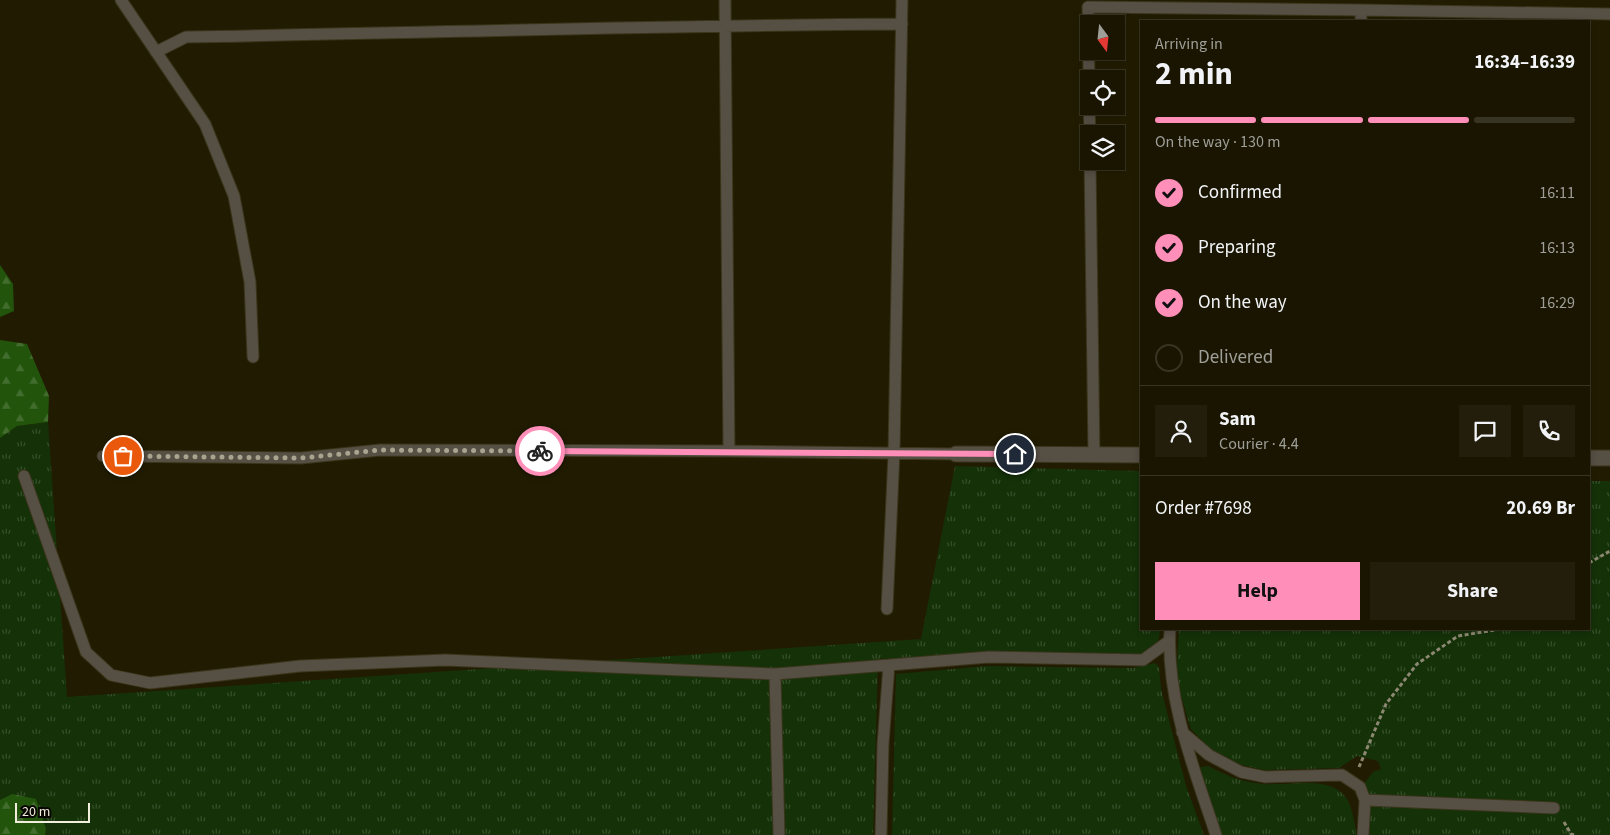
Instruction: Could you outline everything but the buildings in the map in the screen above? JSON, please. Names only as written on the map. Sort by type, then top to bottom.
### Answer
[{"type":"street","points":[[956,454],[1140,455]]},
{"type":"street","points":[[1590,458],[1610,458]]},
{"type":"lane","points":[[121,0],[205,124],[234,196],[250,282],[253,358]]},
{"type":"lane","points":[[725,0],[729,451]]},
{"type":"lane","points":[[887,609],[894,453],[902,0]]},
{"type":"lane","points":[[1089,70],[1088,7],[1361,16],[1610,14]]},
{"type":"lane","points":[[156,52],[186,37],[494,32],[726,25],[902,24]]},
{"type":"lane","points":[[1090,170],[1094,455]]},
{"type":"lane","points":[[103,456],[301,458],[380,450],[956,454]]},
{"type":"lane","points":[[24,476],[86,652],[111,675],[150,683],[300,666],[445,660],[775,674],[989,656],[1143,660],[1170,635]]},
{"type":"lane","points":[[1170,635],[1171,680],[1182,732],[1216,835]]},
{"type":"lane","points":[[881,835],[883,744],[889,665]]},
{"type":"lane","points":[[775,674],[779,835]]},
{"type":"lane","points":[[1182,732],[1209,755],[1241,772],[1265,777],[1342,775],[1360,786],[1365,800],[1363,835]]},
{"type":"lane","points":[[1365,800],[1554,808]]},
{"type":"path","points":[[1590,562],[1610,550]]},
{"type":"path","points":[[1353,782],[1386,704],[1417,664],[1458,636],[1495,630]]},
{"type":"green space","points":[[0,265],[13,284],[14,311],[0,317]]},
{"type":"green space","points":[[0,340],[27,344],[49,396],[48,422],[17,426],[0,438]]},
{"type":"green space","points":[[48,422],[67,697],[921,639],[955,466],[1140,471],[1140,630],[1160,630],[1160,635],[1154,647],[1135,656],[986,653],[878,659],[873,835],[45,835],[46,829],[12,794],[0,800],[0,438],[17,426]]},
{"type":"green space","points":[[1590,481],[1610,481],[1610,835],[1370,835],[1368,797],[1363,785],[1373,772],[1381,769],[1378,761],[1357,756],[1339,768],[1264,770],[1242,765],[1211,750],[1191,729],[1176,679],[1179,630],[1590,630]]},
{"type":"green space","points":[[1155,663],[1159,667],[1161,689],[1186,786],[1204,835],[892,835],[896,674],[988,666],[1134,668]]},
{"type":"green space","points":[[1208,766],[1248,782],[1263,784],[1316,783],[1339,791],[1347,799],[1352,812],[1356,835],[1222,835],[1200,772],[1201,767]]},
{"type":"green space","points":[[12,794],[36,799],[46,829],[45,835],[0,835],[0,800]]},
{"type":"way so far","points":[[123,456],[301,458],[380,450],[540,451]]},
{"type":"route","points":[[540,451],[1015,454]]}]
